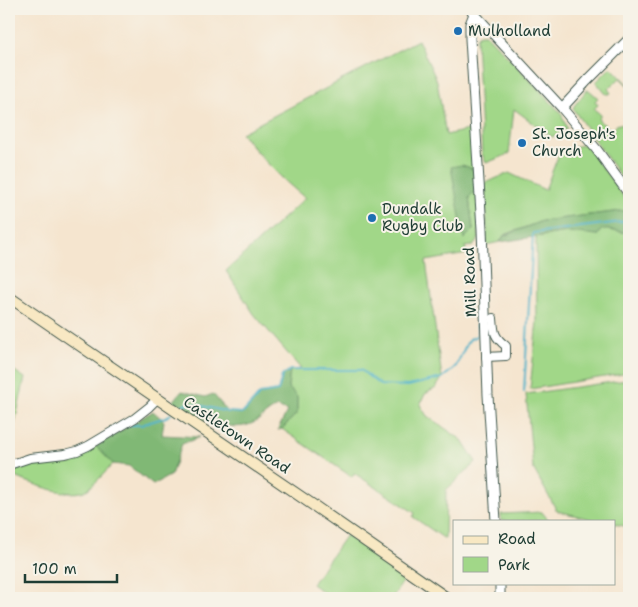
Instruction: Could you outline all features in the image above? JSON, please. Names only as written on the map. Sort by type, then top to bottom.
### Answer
[{"type":"main road","name":"Castletown Road","points":[[9,297],[321,510],[446,598]]},
{"type":"street","points":[[472,11],[562,108],[592,144],[629,194]]},
{"type":"street","name":"Mill Road","points":[[472,11],[470,38],[482,229],[486,357],[496,520]]},
{"type":"street","points":[[562,108],[629,38]]},
{"type":"street","points":[[486,357],[506,356],[506,346],[497,338],[494,332],[493,318]]},
{"type":"street","points":[[9,465],[30,458],[77,451],[135,418],[157,399]]},
{"type":"street","points":[[500,584],[500,598]]},
{"type":"green space","points":[[481,34],[486,34],[561,113],[567,129],[552,137],[514,109],[509,154],[486,163],[482,154],[476,39]]},
{"type":"green space","name":"Dundalk Rugby Club","points":[[418,40],[437,81],[446,135],[473,129],[476,170],[462,165],[473,230],[469,197],[477,189],[479,239],[473,246],[465,247],[467,254],[426,261],[442,378],[436,388],[425,394],[420,405],[427,416],[462,440],[476,462],[446,490],[445,539],[413,517],[415,513],[354,473],[352,477],[282,429],[297,413],[297,397],[288,387],[290,370],[301,369],[254,314],[226,271],[305,198],[271,167],[241,133]]},
{"type":"green space","points":[[611,67],[629,87],[620,78],[608,89],[611,93],[606,94],[596,82]]},
{"type":"green space","points":[[587,90],[598,98],[595,101],[598,105],[594,109],[600,114],[598,119],[603,124],[611,130],[618,124],[629,126],[629,189],[573,109]]},
{"type":"green space","points":[[585,144],[629,204],[629,210],[542,221],[504,235],[500,242],[486,245],[485,183],[509,173],[545,190],[560,151]]},
{"type":"green space","points":[[462,165],[476,170],[477,189],[469,197],[473,230],[464,239],[451,167]]},
{"type":"green space","points":[[629,210],[629,233],[602,229],[598,235],[567,232],[500,242],[504,236],[542,221]]},
{"type":"green space","points":[[601,229],[629,233],[629,373],[530,389],[537,321],[536,237],[567,232],[598,235]]},
{"type":"green space","points":[[9,367],[25,378],[9,449]]},
{"type":"green space","points":[[290,370],[288,387],[297,397],[297,413],[282,429],[278,430],[287,411],[277,407],[253,423],[233,427],[206,419],[201,424],[171,404],[182,391],[205,397],[213,394],[228,412],[243,413],[260,394],[278,391],[282,376]]},
{"type":"green space","points":[[627,380],[629,391],[629,527],[616,524],[616,520],[595,520],[557,511],[533,468],[526,394]]},
{"type":"green space","points":[[153,411],[164,421],[162,435],[200,437],[182,444],[171,475],[153,485],[129,466],[113,464],[96,446]]},
{"type":"green space","points":[[96,446],[113,464],[88,489],[80,492],[71,493],[49,489],[9,475],[9,473],[33,464],[70,459]]},
{"type":"green space","points":[[542,512],[548,520],[501,520],[501,514]]},
{"type":"green space","points":[[346,535],[406,577],[392,598],[331,598],[312,584]]},
{"type":"waterway","points":[[524,392],[533,233],[629,221]]},
{"type":"waterway","points":[[179,408],[184,404],[194,404],[228,412],[243,413],[260,394],[278,391],[282,376],[290,370],[361,370],[380,385],[408,386],[442,378],[456,366],[470,339],[477,336],[477,316]]},
{"type":"waterway","points":[[128,425],[141,425],[171,414]]},
{"type":"place","name":"Mulholland","points":[[458,31]]},
{"type":"place","name":"St. Joseph's Church","points":[[522,143]]},
{"type":"place","name":"Dundalk Rugby Club","points":[[372,218]]}]
